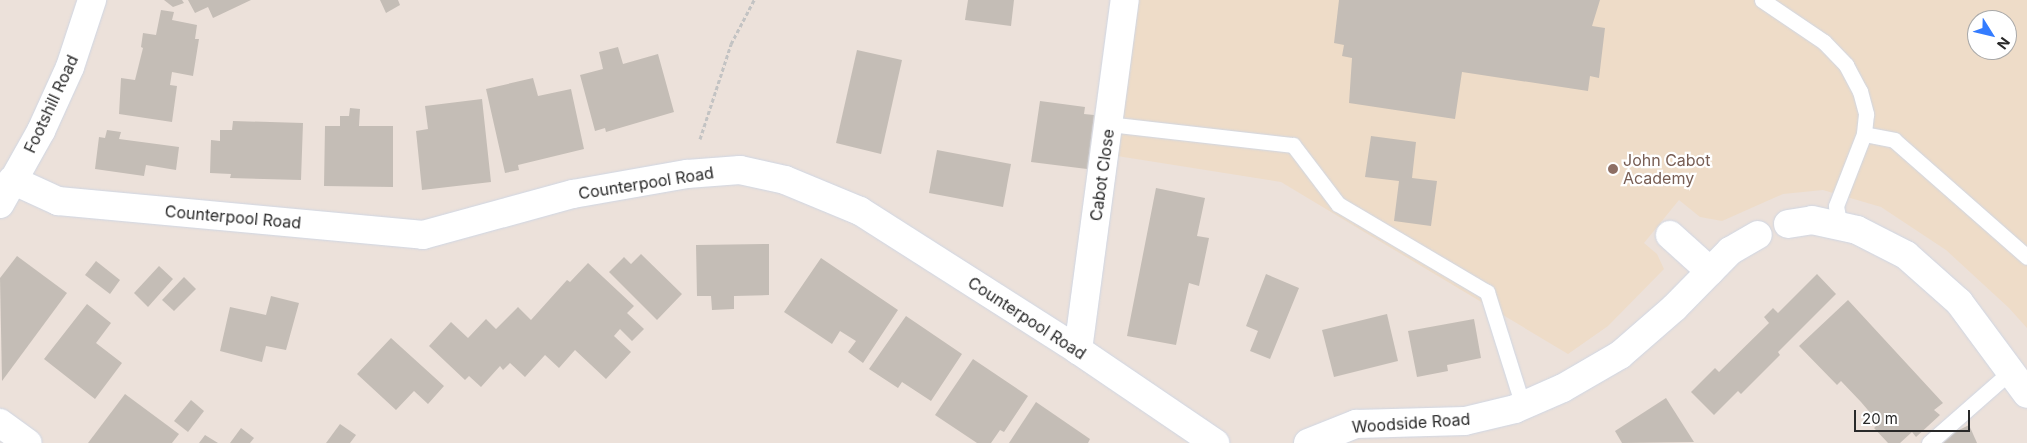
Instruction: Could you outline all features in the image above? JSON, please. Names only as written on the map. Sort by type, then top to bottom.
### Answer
[{"type":"street","name":"Footshill Road","points":[[0,204],[41,131],[70,67],[92,0]]},
{"type":"street","name":"Cabot Close","points":[[1078,350],[1125,0]]},
{"type":"street","name":"Counterpool Road","points":[[12,180],[58,201],[423,235],[573,194],[687,174],[740,170],[785,180],[860,211],[1078,350],[1215,443]]},
{"type":"street","points":[[1788,224],[1812,220],[1857,230],[1906,255],[1959,302],[2027,394]]},
{"type":"street","points":[[1670,235],[1710,271]]},
{"type":"street","name":"Woodside Road","points":[[1308,443],[1356,424],[1465,421],[1523,406],[1563,388],[1620,355],[1730,251],[1758,235]]},
{"type":"street","points":[[0,423],[28,443]]},
{"type":"lane","points":[[1762,0],[1824,42],[1846,65],[1860,90],[1866,114],[1864,134],[1836,206],[1840,226]]},
{"type":"lane","points":[[1108,124],[1293,145],[1338,204],[1487,292],[1523,406]]},
{"type":"lane","points":[[1864,134],[1894,140],[2027,257]]},
{"type":"lane","points":[[1929,443],[2011,370]]},
{"type":"path","points":[[687,174],[731,44],[754,0]]},
{"type":"shaded area","name":"John Cabot Academy","points":[[1139,0],[2027,0],[2027,328],[2009,308],[1946,250],[1881,207],[1823,190],[1783,194],[1722,221],[1700,217],[1679,200],[1644,243],[1657,254],[1664,269],[1608,326],[1568,354],[1281,182],[1117,156]]},
{"type":"building","points":[[164,0],[182,0],[184,3],[173,7]]},
{"type":"building","points":[[188,0],[251,0],[213,18],[208,7],[195,13]]},
{"type":"building","points":[[380,0],[398,0],[400,5],[386,13]]},
{"type":"building","points":[[968,0],[1014,0],[1011,26],[965,20]]},
{"type":"building","points":[[1339,0],[1600,0],[1592,26],[1605,28],[1599,78],[1590,76],[1588,91],[1462,72],[1455,119],[1349,103],[1352,58],[1342,56],[1344,45],[1334,43]]},
{"type":"building","points":[[161,10],[174,12],[172,20],[197,25],[195,39],[199,39],[193,76],[172,72],[170,85],[177,86],[172,122],[119,114],[121,78],[135,80],[143,48],[141,47],[143,33],[156,35]]},
{"type":"building","points":[[618,47],[623,64],[658,54],[674,112],[606,132],[605,128],[595,131],[580,75],[603,69],[599,52]]},
{"type":"building","points":[[857,50],[902,60],[881,154],[836,143]]},
{"type":"building","points":[[533,78],[538,96],[571,89],[584,149],[518,165],[519,170],[505,173],[486,89]]},
{"type":"building","points":[[482,99],[491,182],[422,190],[416,131],[428,129],[425,106]]},
{"type":"building","points":[[1040,101],[1085,107],[1084,114],[1094,115],[1087,169],[1031,162]]},
{"type":"building","points":[[350,108],[360,109],[359,126],[393,126],[393,187],[324,186],[325,126],[340,126],[340,116],[349,116]]},
{"type":"building","points":[[233,121],[303,123],[301,180],[230,178],[231,174],[210,173],[211,140],[220,141],[220,130],[232,130]]},
{"type":"building","points":[[107,130],[121,132],[119,139],[179,147],[176,170],[146,165],[144,176],[95,169],[99,137],[105,138]]},
{"type":"building","points":[[1371,136],[1416,142],[1412,178],[1437,181],[1431,226],[1394,221],[1399,181],[1365,177]]},
{"type":"building","points":[[937,150],[1011,164],[1003,207],[929,193]]},
{"type":"building","points":[[1156,188],[1205,198],[1197,236],[1209,238],[1199,286],[1189,283],[1176,345],[1127,336]]},
{"type":"building","points":[[769,244],[769,295],[734,296],[734,309],[712,310],[711,296],[697,296],[696,245]]},
{"type":"building","points":[[641,254],[682,294],[657,320],[609,272],[624,257],[631,264]]},
{"type":"building","points":[[17,256],[67,293],[2,381],[0,278]]},
{"type":"building","points":[[821,258],[898,310],[863,363],[848,352],[856,341],[840,331],[832,344],[784,312]]},
{"type":"building","points":[[96,261],[120,280],[110,294],[85,275]]},
{"type":"building","points":[[588,263],[634,306],[627,313],[644,329],[632,341],[620,329],[614,336],[631,352],[606,379],[575,350],[559,368],[545,355],[525,377],[510,363],[503,370],[500,366],[481,387],[469,376],[465,380],[429,346],[451,322],[468,338],[486,319],[496,329],[518,307],[531,320],[567,280],[570,282]]},
{"type":"building","points":[[159,266],[173,279],[148,307],[134,293]]},
{"type":"building","points":[[1266,274],[1299,288],[1270,359],[1250,351],[1258,331],[1246,326]]},
{"type":"building","points":[[1817,274],[1836,294],[1778,352],[1780,355],[1741,394],[1738,391],[1714,415],[1691,392],[1715,368],[1719,372],[1769,323],[1764,317],[1773,308],[1778,313]]},
{"type":"building","points":[[184,277],[196,289],[174,311],[162,300]]},
{"type":"building","points":[[271,296],[299,303],[286,350],[266,346],[262,362],[220,351],[230,307],[266,315]]},
{"type":"building","points":[[1848,300],[1943,403],[1934,410],[1940,415],[1916,437],[1912,432],[1900,443],[1888,443],[1874,428],[1879,423],[1861,402],[1841,381],[1837,385],[1799,346]]},
{"type":"building","points":[[87,304],[111,323],[96,343],[122,363],[95,399],[44,359]]},
{"type":"building","points":[[1387,314],[1398,361],[1334,377],[1322,330]]},
{"type":"building","points":[[906,316],[962,354],[931,401],[902,382],[898,388],[869,369]]},
{"type":"building","points":[[1474,319],[1481,358],[1447,365],[1448,371],[1417,377],[1408,331]]},
{"type":"building","points":[[391,338],[444,386],[428,404],[414,391],[396,410],[357,374]]},
{"type":"building","points":[[973,359],[1028,396],[1004,432],[1000,430],[991,443],[977,443],[935,415]]},
{"type":"building","points":[[125,394],[179,434],[172,443],[88,443]]},
{"type":"building","points":[[1666,398],[1694,442],[1622,443],[1615,431]]},
{"type":"building","points":[[191,400],[204,411],[188,432],[174,421]]},
{"type":"building","points":[[1036,402],[1090,439],[1088,443],[1009,443]]},
{"type":"building","points":[[340,424],[356,435],[350,443],[326,443]]},
{"type":"building","points":[[1969,425],[1977,443],[1943,443],[1957,431]]},
{"type":"building","points":[[241,428],[254,438],[250,443],[230,443]]},
{"type":"building","points":[[205,435],[218,443],[199,443]]},
{"type":"place","name":"John Cabot Academy","points":[[1613,169]]}]
